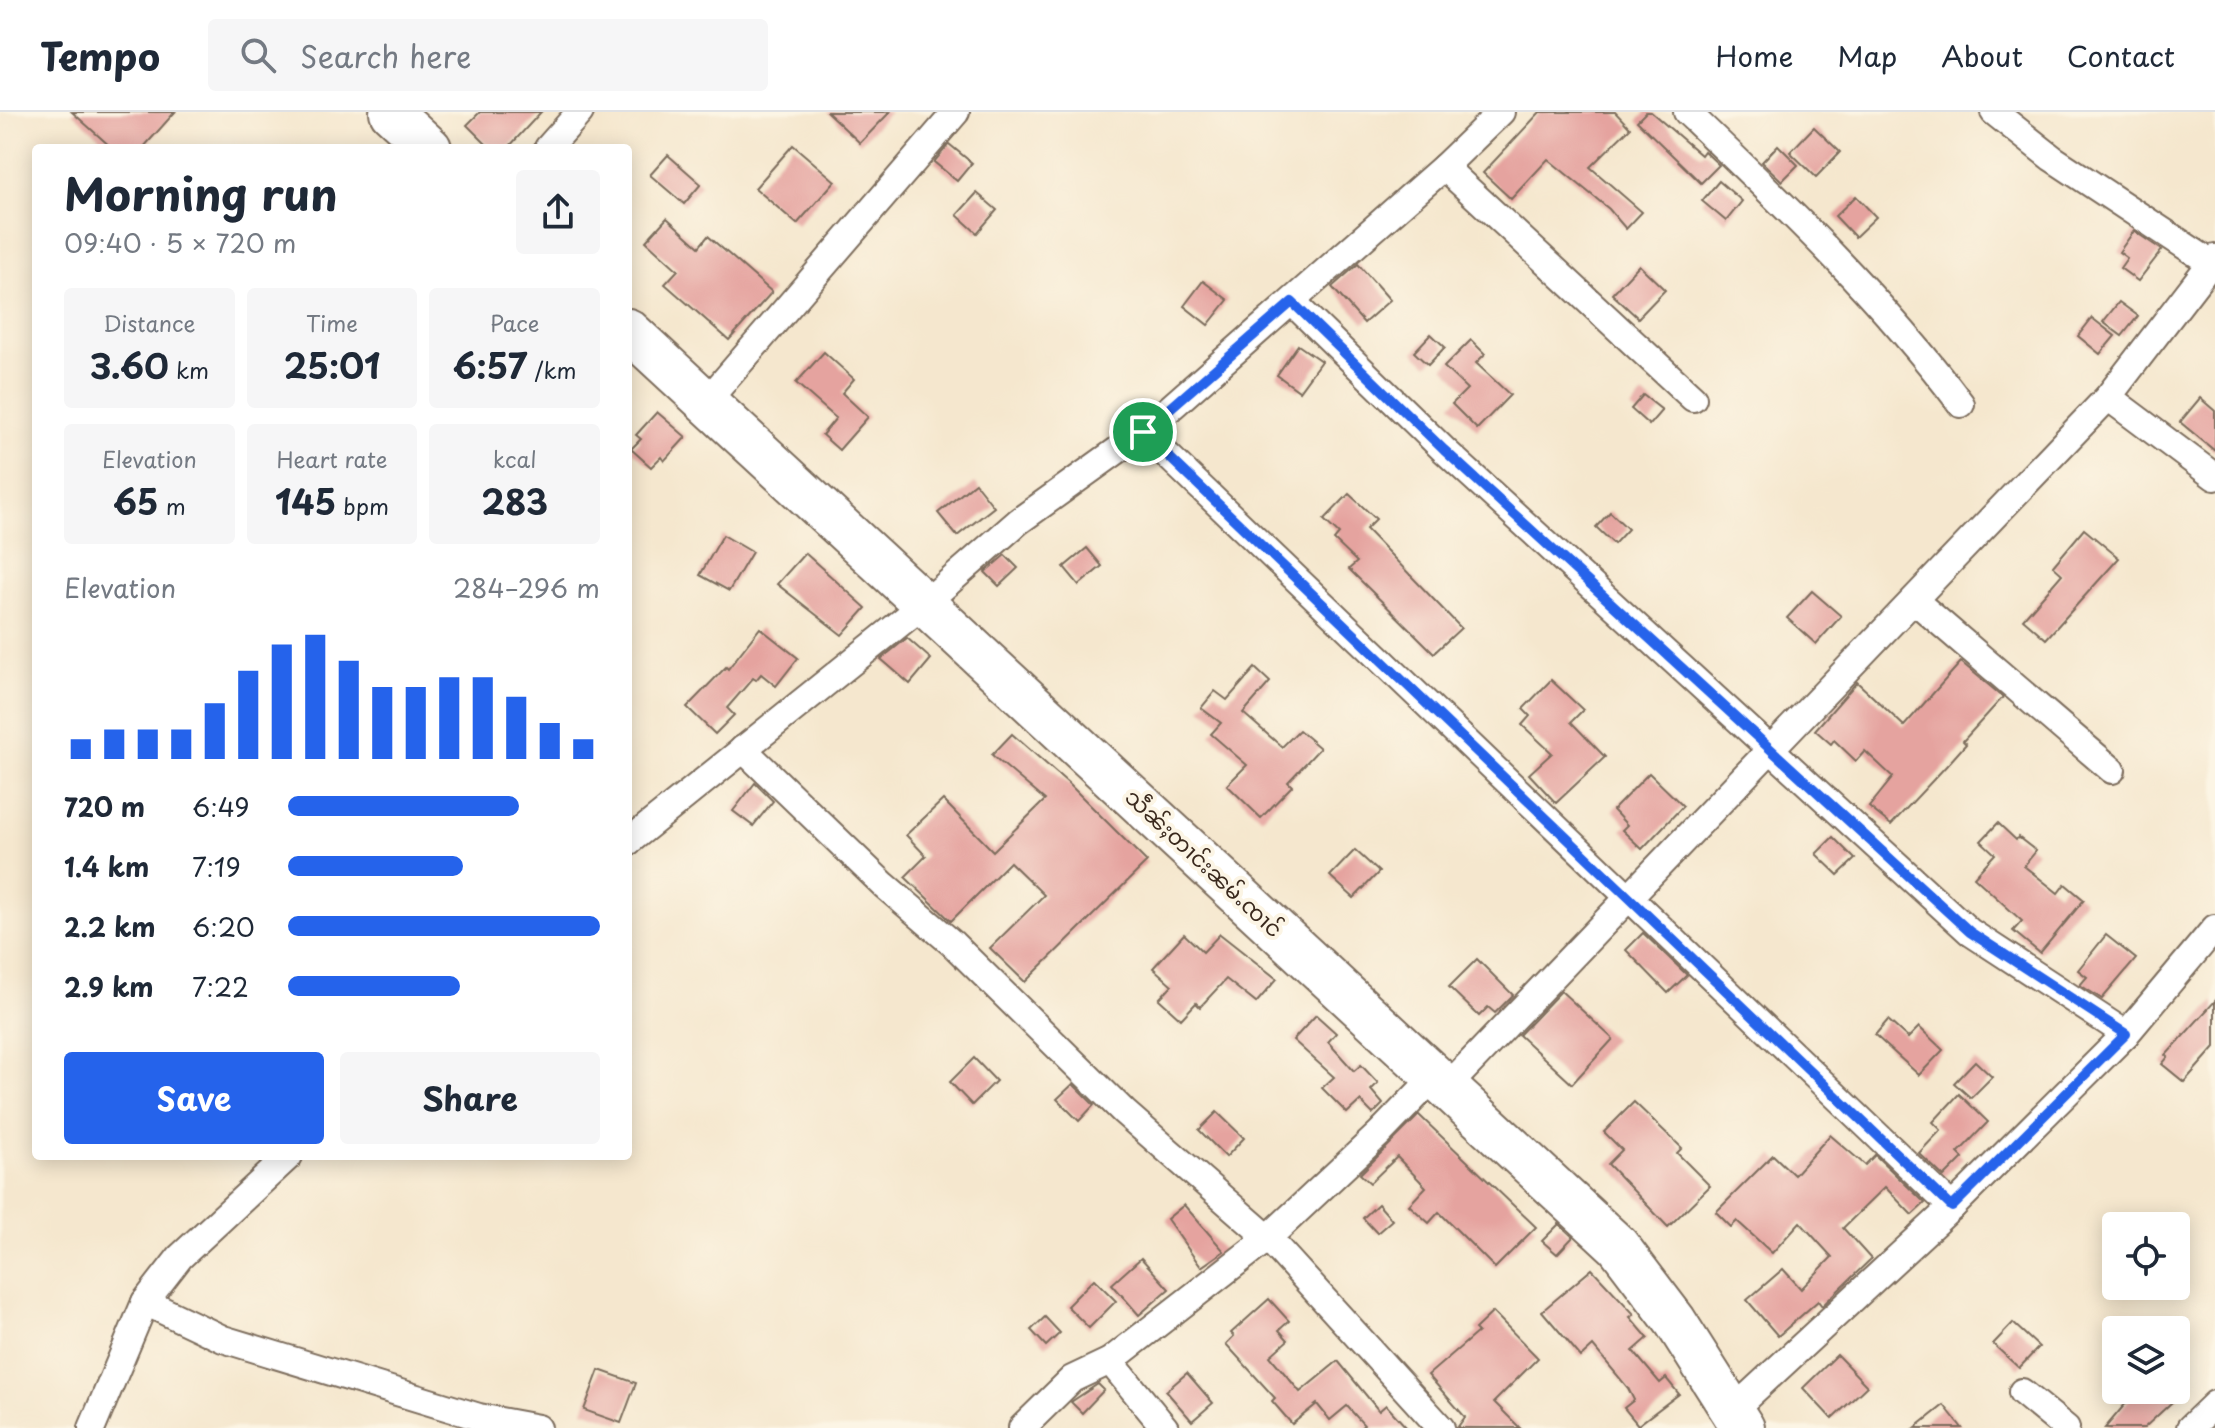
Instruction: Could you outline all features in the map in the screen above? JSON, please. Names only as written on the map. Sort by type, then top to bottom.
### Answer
[{"type":"highway","points":[[391,112],[426,144]]},
{"type":"highway","name":"သဵၼ်ႈတၢင်းၼမ်ႉၸၢင်","points":[[632,334],[1618,1246],[1675,1321],[1737,1419]]},
{"type":"street","points":[[552,144],[580,112]]},
{"type":"street","points":[[706,402],[956,112]]},
{"type":"street","points":[[632,839],[924,604],[1019,521],[1143,432],[1444,167],[1501,112]]},
{"type":"street","points":[[1687,112],[1837,256],[1916,343],[1961,404]]},
{"type":"street","points":[[1022,1428],[1072,1379],[1110,1361],[1268,1238],[1380,1133],[1442,1080],[1772,752],[2108,397],[2213,261],[2052,158],[1994,112]]},
{"type":"street","points":[[1444,167],[1693,398]]},
{"type":"street","points":[[1292,302],[1444,450],[1970,932],[2126,1034]]},
{"type":"street","points":[[2108,397],[2215,477]]},
{"type":"street","points":[[1143,432],[1952,1207]]},
{"type":"street","points":[[1914,600],[2112,770]]},
{"type":"street","points":[[743,749],[884,885],[953,944],[1124,1112],[1268,1238],[1441,1428]]},
{"type":"street","points":[[1737,1419],[2126,1034],[2215,928]]},
{"type":"street","points":[[92,1428],[145,1302],[180,1257],[285,1160]]},
{"type":"street","points":[[145,1302],[223,1339],[479,1417],[538,1428]]},
{"type":"street","points":[[1110,1361],[1165,1428]]},
{"type":"street","points":[[2022,1392],[2066,1428]]},
{"type":"street","points":[[2190,1428],[2215,1404]]},
{"type":"building","points":[[72,112],[175,112],[147,144],[108,144]]},
{"type":"building","points":[[480,112],[541,112],[512,144],[486,144],[467,125]]},
{"type":"building","points":[[827,112],[890,112],[860,143]]},
{"type":"building","points":[[1540,112],[1615,112],[1630,128],[1590,167],[1642,212],[1626,229],[1609,209],[1548,159],[1511,199],[1483,173]]},
{"type":"building","points":[[1646,112],[1651,112],[1701,155],[1704,151],[1719,165],[1701,183],[1637,121]]},
{"type":"building","points":[[1814,127],[1840,152],[1816,177],[1790,152]]},
{"type":"building","points":[[949,144],[972,163],[957,181],[934,162]]},
{"type":"building","points":[[793,145],[835,181],[797,224],[755,188]]},
{"type":"building","points":[[1778,145],[1798,165],[1782,181],[1762,162]]},
{"type":"building","points":[[668,155],[701,184],[684,204],[650,175]]},
{"type":"building","points":[[1719,181],[1742,201],[1726,221],[1702,201]]},
{"type":"building","points":[[977,193],[997,210],[977,233],[957,215]]},
{"type":"building","points":[[1856,196],[1876,217],[1855,237],[1835,216]]},
{"type":"building","points":[[667,218],[699,247],[708,236],[772,292],[729,340],[665,284],[678,270],[646,241]]},
{"type":"building","points":[[2134,231],[2162,250],[2138,281],[2120,268],[2127,258],[2119,252]]},
{"type":"building","points":[[1358,264],[1390,300],[1364,323],[1332,287]]},
{"type":"building","points":[[1639,265],[1665,290],[1638,318],[1612,294]]},
{"type":"building","points":[[1203,281],[1228,300],[1208,325],[1184,306]]},
{"type":"building","points":[[2119,302],[2138,316],[2122,336],[2103,322]]},
{"type":"building","points":[[2092,318],[2115,336],[2100,354],[2078,336]]},
{"type":"building","points":[[1431,334],[1445,347],[1428,365],[1414,352]]},
{"type":"building","points":[[1471,340],[1485,354],[1476,363],[1510,395],[1477,429],[1452,404],[1467,389],[1444,367]]},
{"type":"building","points":[[1298,345],[1321,361],[1299,391],[1277,375]]},
{"type":"building","points":[[824,352],[854,379],[842,393],[868,417],[839,450],[822,435],[836,418],[796,383]]},
{"type":"building","points":[[1643,395],[1662,410],[1649,425],[1631,409]]},
{"type":"building","points":[[2200,398],[2215,411],[2215,451],[2180,422]]},
{"type":"building","points":[[657,412],[686,437],[664,461],[661,457],[651,467],[632,450],[641,439],[636,435]]},
{"type":"building","points":[[975,483],[994,507],[957,536],[938,513]]},
{"type":"building","points":[[1349,494],[1376,519],[1366,529],[1461,628],[1434,653],[1349,569],[1357,562],[1334,540],[1339,534],[1324,520]]},
{"type":"building","points":[[1610,512],[1628,529],[1614,544],[1596,527]]},
{"type":"building","points":[[2084,529],[2119,558],[2046,639],[2023,619],[2062,574],[2053,566]]},
{"type":"building","points":[[723,535],[752,552],[729,591],[700,575]]},
{"type":"building","points":[[1087,548],[1102,566],[1079,585],[1064,567]]},
{"type":"building","points":[[805,553],[866,608],[842,635],[777,584]]},
{"type":"building","points":[[1005,555],[1018,568],[999,586],[985,572]]},
{"type":"building","points":[[1812,591],[1841,616],[1816,644],[1787,618]]},
{"type":"building","points":[[760,628],[798,658],[776,686],[761,674],[756,680],[753,678],[727,708],[734,715],[715,734],[687,707],[726,667],[728,669]]},
{"type":"building","points":[[907,638],[931,659],[910,684],[881,659]]},
{"type":"building","points":[[1961,662],[2003,697],[1963,741],[1966,744],[1891,825],[1869,807],[1893,777],[1865,751],[1856,761],[1834,740],[1831,744],[1815,730],[1857,682],[1904,726]]},
{"type":"building","points":[[1255,668],[1270,682],[1243,713],[1282,747],[1299,730],[1320,748],[1288,782],[1292,786],[1261,818],[1227,785],[1247,765],[1211,734],[1221,723],[1201,708],[1215,691],[1227,700]]},
{"type":"building","points":[[1551,680],[1583,710],[1571,722],[1605,757],[1556,803],[1529,774],[1552,753],[1522,725],[1530,716],[1523,709]]},
{"type":"building","points":[[1012,734],[1068,783],[1147,862],[1025,982],[990,948],[1044,895],[1010,862],[951,921],[905,877],[926,856],[906,835],[943,800],[993,851],[1045,800],[992,755]]},
{"type":"building","points":[[1649,773],[1683,806],[1642,849],[1622,830],[1627,825],[1613,810]]},
{"type":"building","points":[[755,783],[773,801],[753,826],[733,811]]},
{"type":"building","points":[[1998,823],[2016,840],[2018,837],[2036,851],[2024,866],[2058,893],[2065,884],[2084,900],[2040,953],[2013,931],[2022,921],[1974,877],[1995,854],[1981,841]]},
{"type":"building","points":[[1833,837],[1855,859],[1838,875],[1816,854]]},
{"type":"building","points":[[1355,850],[1379,872],[1354,898],[1330,876]]},
{"type":"building","points":[[1643,933],[1687,975],[1668,993],[1626,950]]},
{"type":"building","points":[[1184,934],[1203,952],[1220,934],[1277,979],[1256,1003],[1226,979],[1200,1007],[1196,1003],[1181,1019],[1159,999],[1172,985],[1153,968]]},
{"type":"building","points":[[2106,935],[2136,959],[2102,999],[2080,985],[2087,977],[2078,970]]},
{"type":"building","points":[[1477,959],[1513,995],[1495,1013],[1488,1007],[1479,1016],[1449,987]]},
{"type":"building","points":[[1561,991],[1613,1039],[1572,1084],[1519,1035]]},
{"type":"building","points":[[2215,1001],[2215,1047],[2184,1082],[2162,1064],[2168,1057],[2166,1055]]},
{"type":"building","points":[[1316,1015],[1336,1033],[1328,1042],[1354,1071],[1361,1065],[1378,1083],[1371,1090],[1383,1104],[1373,1114],[1360,1101],[1347,1113],[1322,1088],[1334,1077],[1293,1040]]},
{"type":"building","points":[[1888,1020],[1908,1038],[1919,1027],[1943,1050],[1919,1075],[1875,1035]]},
{"type":"building","points":[[974,1058],[996,1081],[972,1105],[950,1082]]},
{"type":"building","points":[[1975,1061],[1992,1077],[1971,1098],[1954,1083]]},
{"type":"building","points":[[1073,1084],[1094,1105],[1079,1121],[1057,1099]]},
{"type":"building","points":[[1959,1094],[1988,1122],[1958,1153],[1963,1158],[1944,1177],[1919,1153],[1941,1130],[1933,1122]]},
{"type":"building","points":[[1634,1102],[1682,1148],[1677,1153],[1710,1186],[1668,1227],[1608,1164],[1622,1150],[1604,1132]]},
{"type":"building","points":[[1217,1112],[1244,1138],[1226,1157],[1199,1130]]},
{"type":"building","points":[[1419,1115],[1536,1227],[1495,1268],[1439,1212],[1429,1223],[1409,1205],[1426,1187],[1397,1157],[1370,1183],[1360,1174]]},
{"type":"building","points":[[1830,1135],[1865,1165],[1875,1155],[1925,1203],[1912,1215],[1885,1187],[1843,1228],[1871,1259],[1822,1306],[1818,1301],[1778,1336],[1747,1300],[1783,1269],[1801,1289],[1832,1257],[1800,1222],[1772,1253],[1737,1221],[1731,1227],[1716,1212],[1773,1155],[1794,1175]]},
{"type":"building","points":[[1378,1204],[1392,1220],[1377,1233],[1363,1218]]},
{"type":"building","points":[[1184,1205],[1224,1251],[1201,1267],[1167,1219]]},
{"type":"building","points":[[1559,1224],[1573,1237],[1557,1254],[1542,1241]]},
{"type":"building","points":[[1141,1258],[1169,1289],[1139,1315],[1112,1284]]},
{"type":"building","points":[[1592,1269],[1634,1314],[1630,1317],[1648,1338],[1633,1351],[1660,1383],[1666,1378],[1679,1394],[1638,1425],[1624,1408],[1634,1400],[1628,1388],[1593,1346],[1581,1357],[1542,1311]]},
{"type":"building","points":[[1094,1279],[1116,1301],[1089,1328],[1067,1306]]},
{"type":"building","points":[[1269,1299],[1289,1321],[1279,1330],[1288,1340],[1270,1356],[1300,1392],[1338,1361],[1379,1411],[1386,1405],[1407,1428],[1360,1428],[1364,1425],[1347,1406],[1330,1420],[1317,1404],[1292,1424],[1272,1401],[1275,1398],[1226,1344],[1234,1336],[1231,1333]]},
{"type":"building","points":[[1493,1312],[1538,1358],[1494,1402],[1520,1428],[1457,1428],[1465,1417],[1428,1375],[1478,1332],[1475,1329]]},
{"type":"building","points":[[1045,1317],[1060,1333],[1046,1346],[1031,1330]]},
{"type":"building","points":[[2013,1323],[2039,1347],[2019,1368],[1993,1344]]},
{"type":"building","points":[[1837,1355],[1867,1386],[1832,1419],[1803,1388]]},
{"type":"building","points":[[599,1370],[636,1383],[621,1423],[584,1410]]},
{"type":"building","points":[[1187,1373],[1213,1403],[1192,1421],[1166,1391]]},
{"type":"building","points":[[1098,1384],[1104,1390],[1082,1413],[1071,1402]]},
{"type":"building","points":[[2125,1404],[2170,1404],[2144,1428],[2105,1428]]},
{"type":"building","points":[[1944,1405],[1962,1428],[1915,1428]]},
{"type":"route","points":[[1292,302],[1444,450],[1970,932],[2126,1034],[1952,1207],[1143,432],[1292,302]]}]
